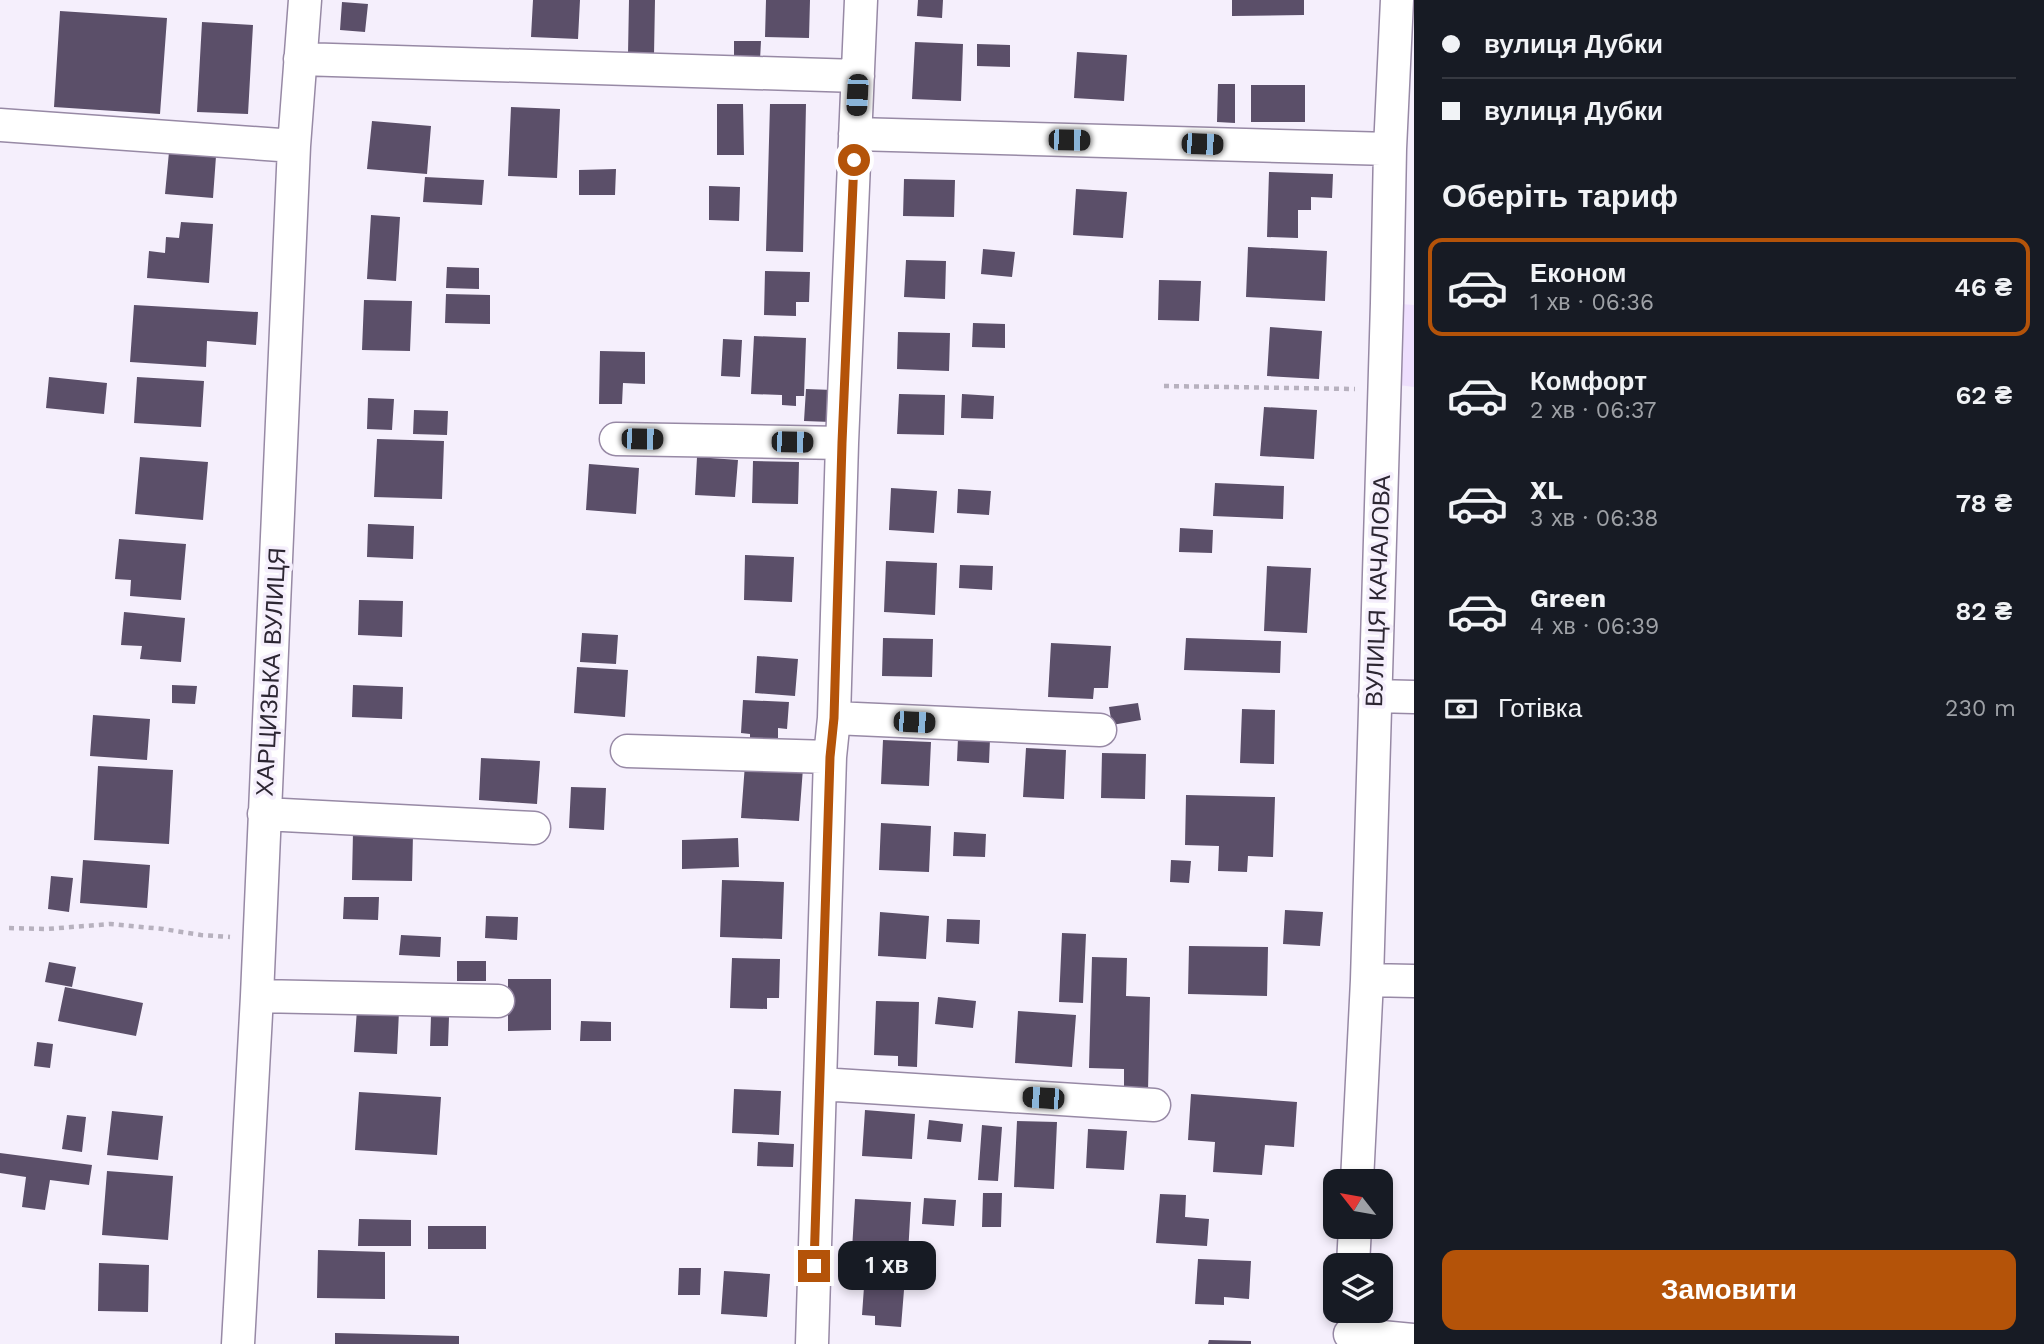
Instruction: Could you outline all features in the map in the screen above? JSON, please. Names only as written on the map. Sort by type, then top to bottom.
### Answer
[{"type":"street","name":"ХАРЦИЗЬКА ВУЛИЦЯ","points":[[238,1344],[257,996],[294,146],[305,0]]},
{"type":"street","points":[[811,1344],[830,757],[834,718],[842,443],[861,0]]},
{"type":"street","name":"ВУЛИЦЯ КАЧАЛОВА","points":[[1358,1169],[1367,981],[1390,149],[1397,0]]},
{"type":"street","points":[[300,59],[858,76]]},
{"type":"street","points":[[0,125],[294,146]]},
{"type":"street","points":[[855,134],[1390,149]]},
{"type":"street","points":[[617,439],[842,443]]},
{"type":"street","points":[[1375,696],[1414,697]]},
{"type":"street","points":[[834,718],[1100,730]]},
{"type":"street","points":[[628,751],[830,757]]},
{"type":"street","points":[[264,814],[534,828]]},
{"type":"street","points":[[1367,981],[1414,981]]},
{"type":"street","points":[[257,996],[498,1001]]},
{"type":"street","points":[[820,1084],[1154,1105]]},
{"type":"street","points":[[1350,1330],[1414,1340]]},
{"type":"path","points":[[1164,386],[1383,389]]},
{"type":"path","points":[[9,928],[47,929],[110,924],[201,935],[259,938]]},
{"type":"shaded area","points":[[1387,303],[1414,305],[1414,387],[1383,383]]},
{"type":"building","points":[[533,0],[580,0],[578,39],[531,37]]},
{"type":"building","points":[[629,0],[655,0],[654,55],[628,54]]},
{"type":"building","points":[[766,0],[810,0],[809,38],[765,37]]},
{"type":"building","points":[[918,0],[943,0],[942,18],[917,16]]},
{"type":"building","points":[[1232,0],[1304,0],[1304,15],[1232,16]]},
{"type":"building","points":[[342,2],[368,4],[365,32],[340,30]]},
{"type":"building","points":[[60,11],[167,18],[160,114],[54,107]]},
{"type":"building","points":[[202,22],[253,25],[248,114],[197,112]]},
{"type":"building","points":[[734,41],[761,41],[760,60],[734,60]]},
{"type":"building","points":[[915,42],[963,44],[961,101],[912,99]]},
{"type":"building","points":[[977,44],[1010,45],[1010,67],[977,66]]},
{"type":"building","points":[[1077,52],[1127,55],[1124,101],[1074,98]]},
{"type":"building","points":[[1218,84],[1235,84],[1235,123],[1217,122]]},
{"type":"building","points":[[1251,85],[1305,85],[1305,122],[1251,122]]},
{"type":"building","points":[[717,104],[743,104],[744,155],[717,155]]},
{"type":"building","points":[[770,104],[806,104],[803,252],[766,251]]},
{"type":"building","points":[[511,107],[560,109],[557,178],[508,176]]},
{"type":"building","points":[[372,121],[431,126],[427,174],[367,169]]},
{"type":"building","points":[[169,152],[216,156],[213,198],[165,194]]},
{"type":"building","points":[[616,169],[615,195],[579,195],[579,170]]},
{"type":"building","points":[[1269,172],[1333,174],[1332,198],[1311,197],[1311,210],[1298,210],[1298,238],[1267,237]]},
{"type":"building","points":[[425,177],[484,180],[482,205],[423,202]]},
{"type":"building","points":[[904,179],[955,180],[954,217],[903,216]]},
{"type":"building","points":[[709,186],[740,187],[739,221],[709,220]]},
{"type":"building","points":[[1076,189],[1127,192],[1123,238],[1073,235]]},
{"type":"building","points":[[371,215],[400,217],[396,281],[367,279]]},
{"type":"building","points":[[181,222],[213,224],[209,283],[147,278],[149,251],[165,253],[166,237],[179,238]]},
{"type":"building","points":[[1248,247],[1327,251],[1325,301],[1246,297]]},
{"type":"building","points":[[983,249],[1015,252],[1012,277],[981,274]]},
{"type":"building","points":[[906,260],[946,261],[945,299],[904,297]]},
{"type":"building","points":[[447,267],[479,268],[479,289],[446,288]]},
{"type":"building","points":[[765,271],[810,272],[809,302],[796,302],[796,316],[764,315]]},
{"type":"building","points":[[1159,280],[1201,281],[1199,321],[1158,320]]},
{"type":"building","points":[[446,294],[490,295],[490,324],[445,323]]},
{"type":"building","points":[[364,300],[412,301],[410,351],[362,350]]},
{"type":"building","points":[[134,305],[258,312],[256,345],[207,341],[206,367],[130,362]]},
{"type":"building","points":[[973,323],[1005,324],[1005,348],[972,347]]},
{"type":"building","points":[[1270,327],[1322,331],[1319,379],[1267,376]]},
{"type":"building","points":[[898,332],[950,333],[949,371],[897,369]]},
{"type":"building","points":[[754,336],[806,338],[804,396],[796,396],[796,406],[782,405],[782,395],[751,394]]},
{"type":"building","points":[[723,339],[742,340],[740,377],[721,376]]},
{"type":"building","points":[[600,351],[645,352],[645,384],[623,383],[622,404],[599,404]]},
{"type":"building","points":[[49,377],[107,383],[104,414],[46,408]]},
{"type":"building","points":[[137,377],[204,381],[201,427],[134,423]]},
{"type":"building","points":[[806,389],[833,390],[831,422],[804,421]]},
{"type":"building","points":[[899,394],[945,395],[944,435],[897,434]]},
{"type":"building","points":[[962,394],[994,396],[993,419],[961,418]]},
{"type":"building","points":[[368,398],[394,399],[392,430],[367,429]]},
{"type":"building","points":[[1264,407],[1317,410],[1314,459],[1260,456]]},
{"type":"building","points":[[414,410],[448,411],[447,435],[413,434]]},
{"type":"building","points":[[377,439],[444,441],[442,499],[374,497]]},
{"type":"building","points":[[140,457],[208,462],[203,520],[135,514]]},
{"type":"building","points":[[697,457],[738,460],[735,497],[695,495]]},
{"type":"building","points":[[753,461],[799,462],[798,504],[752,503]]},
{"type":"building","points":[[589,464],[639,468],[636,514],[586,510]]},
{"type":"building","points":[[1215,483],[1284,486],[1283,519],[1213,516]]},
{"type":"building","points":[[891,488],[937,491],[934,533],[889,530]]},
{"type":"building","points":[[958,489],[991,491],[989,515],[957,513]]},
{"type":"building","points":[[368,524],[414,526],[413,559],[367,557]]},
{"type":"building","points":[[1180,528],[1213,530],[1212,553],[1179,552]]},
{"type":"building","points":[[119,539],[186,544],[181,600],[130,596],[131,580],[115,579]]},
{"type":"building","points":[[745,555],[794,557],[792,602],[744,600]]},
{"type":"building","points":[[886,561],[937,563],[935,615],[884,612]]},
{"type":"building","points":[[960,565],[993,566],[992,590],[959,588]]},
{"type":"building","points":[[1267,566],[1311,568],[1307,633],[1264,631]]},
{"type":"building","points":[[359,600],[403,601],[402,637],[358,635]]},
{"type":"building","points":[[124,612],[185,618],[181,662],[140,659],[142,646],[121,645]]},
{"type":"building","points":[[582,633],[618,635],[616,664],[580,662]]},
{"type":"building","points":[[883,638],[933,639],[932,677],[882,676]]},
{"type":"building","points":[[1186,638],[1281,641],[1280,673],[1184,670]]},
{"type":"building","points":[[1051,643],[1111,646],[1108,688],[1094,688],[1093,699],[1048,697]]},
{"type":"building","points":[[757,656],[798,659],[795,696],[755,693]]},
{"type":"building","points":[[577,667],[628,670],[625,717],[574,713]]},
{"type":"building","points":[[172,685],[197,686],[195,704],[172,703]]},
{"type":"building","points":[[353,685],[403,687],[402,719],[352,717]]},
{"type":"building","points":[[743,700],[789,702],[787,729],[778,728],[778,743],[750,741],[750,734],[741,733]]},
{"type":"building","points":[[1138,703],[1141,720],[1112,725],[1109,707]]},
{"type":"building","points":[[1242,709],[1275,710],[1274,764],[1240,763]]},
{"type":"building","points":[[93,715],[150,719],[147,760],[90,756]]},
{"type":"building","points":[[958,738],[990,739],[989,763],[957,761]]},
{"type":"building","points":[[883,740],[931,742],[929,786],[881,784]]},
{"type":"building","points":[[1026,748],[1066,750],[1064,799],[1023,797]]},
{"type":"building","points":[[1102,753],[1146,754],[1145,799],[1101,798]]},
{"type":"building","points":[[481,758],[540,761],[537,804],[479,800]]},
{"type":"building","points":[[745,764],[803,768],[799,821],[741,818]]},
{"type":"building","points":[[98,766],[173,770],[169,844],[94,840]]},
{"type":"building","points":[[571,787],[606,788],[604,830],[569,828]]},
{"type":"building","points":[[1186,795],[1275,797],[1273,857],[1248,856],[1247,872],[1218,871],[1219,846],[1185,845]]},
{"type":"building","points":[[881,823],[931,826],[929,872],[879,870]]},
{"type":"building","points":[[353,832],[413,834],[412,881],[352,880]]},
{"type":"building","points":[[954,832],[986,834],[985,857],[953,856]]},
{"type":"building","points":[[738,838],[739,867],[682,869],[682,840]]},
{"type":"building","points":[[83,860],[150,865],[147,908],[80,903]]},
{"type":"building","points":[[1171,860],[1191,861],[1189,883],[1170,882]]},
{"type":"building","points":[[51,876],[73,878],[69,912],[48,909]]},
{"type":"building","points":[[722,880],[784,882],[782,939],[720,937]]},
{"type":"building","points":[[344,897],[379,897],[378,920],[343,919]]},
{"type":"building","points":[[1285,910],[1323,912],[1320,946],[1283,944]]},
{"type":"building","points":[[880,912],[929,916],[926,959],[878,956]]},
{"type":"building","points":[[486,916],[518,917],[517,940],[485,938]]},
{"type":"building","points":[[947,919],[980,920],[979,944],[946,942]]},
{"type":"building","points":[[1062,933],[1086,934],[1083,1003],[1059,1002]]},
{"type":"building","points":[[401,935],[441,937],[440,957],[399,955]]},
{"type":"building","points":[[1189,946],[1268,947],[1267,996],[1188,994]]},
{"type":"building","points":[[1092,957],[1127,958],[1126,996],[1150,997],[1148,1092],[1124,1092],[1124,1069],[1089,1068]]},
{"type":"building","points":[[732,958],[780,959],[779,998],[767,998],[767,1009],[730,1008]]},
{"type":"building","points":[[457,961],[486,961],[486,981],[457,981]]},
{"type":"building","points":[[49,962],[76,967],[72,987],[45,982]]},
{"type":"building","points":[[508,979],[551,979],[551,1030],[508,1031]]},
{"type":"building","points":[[65,987],[143,1003],[136,1036],[58,1021]]},
{"type":"building","points":[[938,997],[976,1001],[973,1028],[935,1024]]},
{"type":"building","points":[[876,1001],[919,1002],[917,1067],[898,1066],[898,1056],[874,1055]]},
{"type":"building","points":[[357,1009],[399,1011],[397,1054],[354,1052]]},
{"type":"building","points":[[1018,1011],[1076,1015],[1072,1067],[1015,1063]]},
{"type":"building","points":[[431,1016],[449,1017],[448,1046],[430,1046]]},
{"type":"building","points":[[581,1021],[611,1022],[611,1041],[580,1041]]},
{"type":"building","points":[[37,1042],[53,1044],[50,1068],[34,1066]]},
{"type":"building","points":[[734,1089],[781,1091],[779,1135],[732,1133]]},
{"type":"building","points":[[359,1092],[441,1097],[437,1155],[355,1150]]},
{"type":"building","points":[[1191,1094],[1297,1102],[1294,1147],[1265,1145],[1262,1175],[1213,1172],[1215,1142],[1188,1140]]},
{"type":"building","points":[[865,1110],[915,1114],[912,1159],[862,1156]]},
{"type":"building","points":[[112,1111],[163,1116],[158,1160],[107,1155]]},
{"type":"building","points":[[67,1115],[86,1117],[82,1152],[62,1149]]},
{"type":"building","points":[[929,1120],[963,1124],[961,1142],[927,1139]]},
{"type":"building","points":[[1017,1121],[1057,1122],[1054,1189],[1014,1187]]},
{"type":"building","points":[[982,1125],[1002,1127],[998,1181],[978,1180]]},
{"type":"building","points":[[1088,1129],[1127,1131],[1124,1170],[1086,1168]]},
{"type":"building","points":[[758,1142],[794,1144],[793,1167],[757,1166]]},
{"type":"building","points":[[0,1153],[92,1165],[89,1185],[50,1180],[45,1210],[22,1207],[26,1177],[0,1173]]},
{"type":"building","points":[[107,1171],[173,1176],[168,1240],[102,1235]]},
{"type":"building","points":[[983,1193],[1002,1193],[1001,1227],[982,1227]]},
{"type":"building","points":[[1160,1194],[1186,1195],[1185,1217],[1209,1219],[1207,1246],[1156,1243]]},
{"type":"building","points":[[924,1198],[956,1200],[954,1226],[922,1224]]},
{"type":"building","points":[[855,1199],[911,1202],[908,1254],[852,1250]]},
{"type":"building","points":[[359,1219],[411,1220],[411,1246],[358,1246]]},
{"type":"building","points":[[428,1226],[486,1226],[486,1249],[428,1249]]},
{"type":"building","points":[[318,1250],[385,1252],[385,1299],[317,1298]]},
{"type":"building","points":[[1198,1259],[1251,1261],[1249,1299],[1224,1297],[1224,1305],[1195,1304]]},
{"type":"building","points":[[99,1263],[149,1265],[148,1312],[98,1311]]},
{"type":"building","points":[[679,1268],[701,1268],[700,1295],[678,1295]]},
{"type":"building","points":[[724,1271],[770,1274],[767,1317],[721,1314]]},
{"type":"building","points":[[864,1287],[904,1290],[901,1327],[875,1325],[875,1316],[862,1315]]},
{"type":"building","points":[[335,1333],[459,1336],[459,1344],[335,1344]]},
{"type":"building","points":[[1209,1340],[1251,1341],[1251,1344],[1208,1344]]},
{"type":"route","points":[[814,1266],[830,757],[834,718],[854,160]]}]
